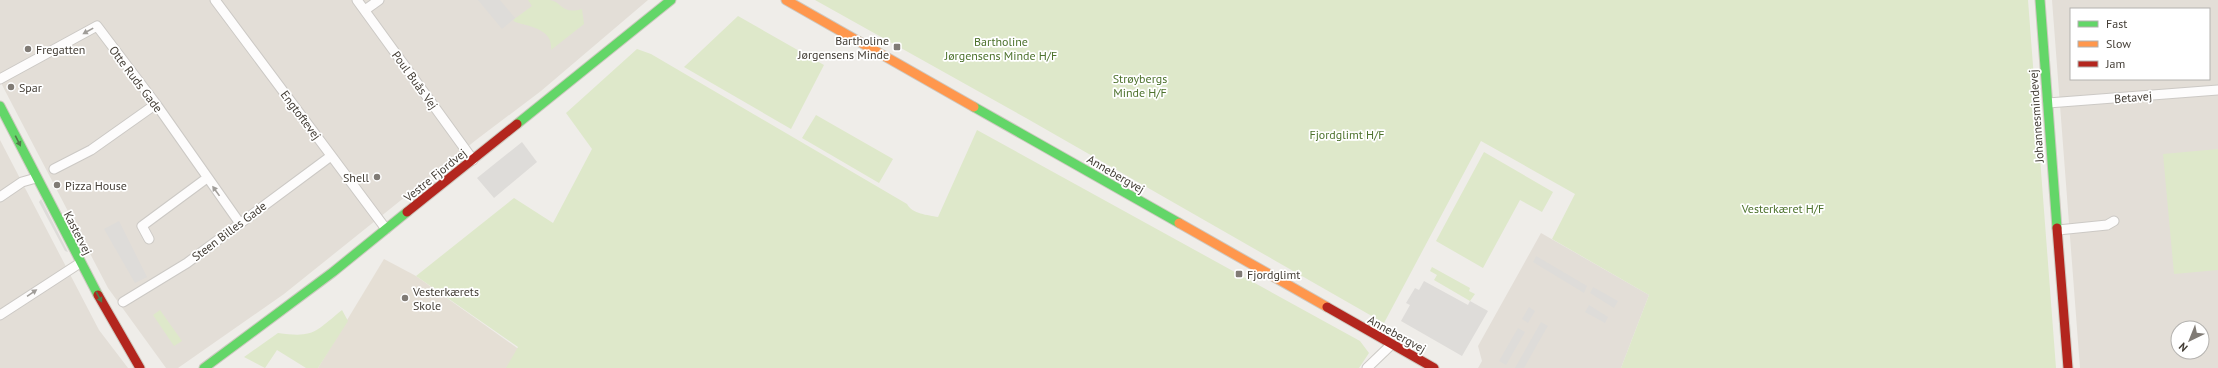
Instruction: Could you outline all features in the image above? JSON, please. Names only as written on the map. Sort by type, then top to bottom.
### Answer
[{"type":"street","name":"Engtoftevej","points":[[215,0],[386,229]]},
{"type":"street","name":"Poul Buås Vej","points":[[357,0],[473,160]]},
{"type":"street","points":[[365,10],[379,0]]},
{"type":"street","name":"Vestre Fjordvej","points":[[193,368],[207,366],[274,316],[473,160],[671,0]]},
{"type":"street","name":"Annebergvej","points":[[786,0],[1434,368]]},
{"type":"street","name":"Johannesmindevej","points":[[2040,0],[2068,368]]},
{"type":"street","name":"Otte Ruds Gade","points":[[0,79],[97,26],[156,104],[239,222]]},
{"type":"street","name":"Betavej","points":[[2048,103],[2218,90]]},
{"type":"street","points":[[54,169],[91,150],[156,104]]},
{"type":"street","name":"Kastetvej","points":[[0,106],[80,263],[140,368]]},
{"type":"street","name":"Steen Billes Gade","points":[[123,302],[187,263],[239,222],[331,156]]},
{"type":"street","points":[[0,197],[22,182],[36,178]]},
{"type":"street","points":[[149,239],[142,226],[207,178]]},
{"type":"street","points":[[2058,230],[2107,225],[2114,221]]},
{"type":"street","points":[[0,315],[80,263]]},
{"type":"street","points":[[1367,368],[1392,344]]},
{"type":"shaded area","points":[[0,0],[648,0],[541,91],[476,140],[284,294],[178,368],[166,368],[108,288],[0,81]]},
{"type":"shaded area","points":[[478,0],[500,0],[515,18],[502,29]]},
{"type":"shaded area","points":[[2052,0],[2218,0],[2218,368],[2080,368]]},
{"type":"shaded area","points":[[0,140],[99,330],[128,368],[0,368]]},
{"type":"shaded area","points":[[522,142],[537,162],[494,198],[477,178]]},
{"type":"shaded area","points":[[41,199],[68,252],[65,251],[39,202]]},
{"type":"shaded area","points":[[119,221],[147,277],[135,283],[104,229]]},
{"type":"shaded area","points":[[1541,233],[1649,295],[1621,368],[1478,368],[1482,361],[1478,346]]},
{"type":"shaded area","points":[[1536,256],[1587,286],[1584,293],[1533,262]]},
{"type":"shaded area","name":"Vesterkærets Skole","points":[[384,259],[416,276],[545,368],[318,368]]},
{"type":"shaded area","points":[[1424,281],[1468,305],[1470,301],[1488,311],[1462,356],[1401,321],[1410,305],[1406,303],[1415,288],[1419,290]]},
{"type":"shaded area","points":[[1593,287],[1618,301],[1614,308],[1590,293]]},
{"type":"shaded area","points":[[1589,305],[1608,317],[1605,323],[1585,312]]},
{"type":"shaded area","points":[[1529,307],[1535,311],[1528,323],[1522,319]]},
{"type":"shaded area","points":[[1541,322],[1548,326],[1524,368],[1515,368]]},
{"type":"shaded area","points":[[1518,328],[1525,332],[1506,365],[1499,361]]},
{"type":"green space","points":[[528,0],[550,0],[566,9],[582,9],[584,24],[551,50],[551,43],[545,33],[513,20],[532,6]]},
{"type":"green space","points":[[815,0],[2028,0],[2056,368],[1621,368],[1649,295],[1552,239],[1575,194],[1481,141],[1384,323],[1026,118]]},
{"type":"green space","points":[[738,16],[824,65],[791,129],[684,67]]},
{"type":"green space","points":[[637,49],[651,54],[907,204],[916,212],[925,215],[938,217],[977,130],[1360,341],[1369,353],[1359,368],[506,368],[518,347],[416,276],[514,198],[553,223],[592,149],[566,113]]},
{"type":"green space","points":[[816,115],[893,159],[879,183],[802,138]]},
{"type":"green space","points":[[2218,149],[2218,270],[2174,274],[2163,154]]},
{"type":"green space","points":[[1484,152],[1553,192],[1542,212],[1520,200],[1483,268],[1436,241]]},
{"type":"green space","points":[[1432,267],[1470,288],[1469,291],[1475,294],[1470,301],[1434,280],[1437,275],[1430,271]]},
{"type":"green space","points":[[160,310],[182,341],[174,346],[153,315]]},
{"type":"green space","points":[[342,310],[348,321],[318,368],[306,368],[277,350],[265,368],[244,357],[278,333],[299,335],[313,332],[326,324]]},
{"type":"traffic: fast","points":[[517,124],[671,0]]},
{"type":"traffic: fast","points":[[2040,0],[2057,228]]},
{"type":"traffic: fast","points":[[0,106],[98,295]]},
{"type":"traffic: fast","points":[[974,107],[1179,223]]},
{"type":"traffic: fast","points":[[204,368],[333,272],[407,212]]},
{"type":"traffic: slow","points":[[786,0],[974,107]]},
{"type":"traffic: slow","points":[[1179,223],[1327,307]]},
{"type":"traffic: jam","points":[[407,212],[517,124]]},
{"type":"traffic: jam","points":[[2057,228],[2068,368]]},
{"type":"traffic: jam","points":[[98,295],[140,368]]},
{"type":"traffic: jam","points":[[1327,307],[1434,368]]},
{"type":"place","name":"Bartholine Jørgensens Minde","points":[[897,47]]},
{"type":"place","name":"Fregatten","points":[[28,49]]},
{"type":"place","name":"Spar","points":[[11,87]]},
{"type":"place","name":"Shell","points":[[377,177]]},
{"type":"place","name":"Pizza House","points":[[57,185]]},
{"type":"place","name":"Fjordglimt","points":[[1239,274]]},
{"type":"place","name":"Vesterkærets Skole","points":[[405,298]]},
{"type":"park label","name":"Bartholine Jørgensens Minde H/F","points":[[1001,48]]},
{"type":"park label","name":"Strøybergs Minde H/F","points":[[1140,85]]},
{"type":"park label","name":"Fjordglimt H/F","points":[[1347,134]]},
{"type":"park label","name":"Vesterkæret H/F","points":[[1783,208]]}]
